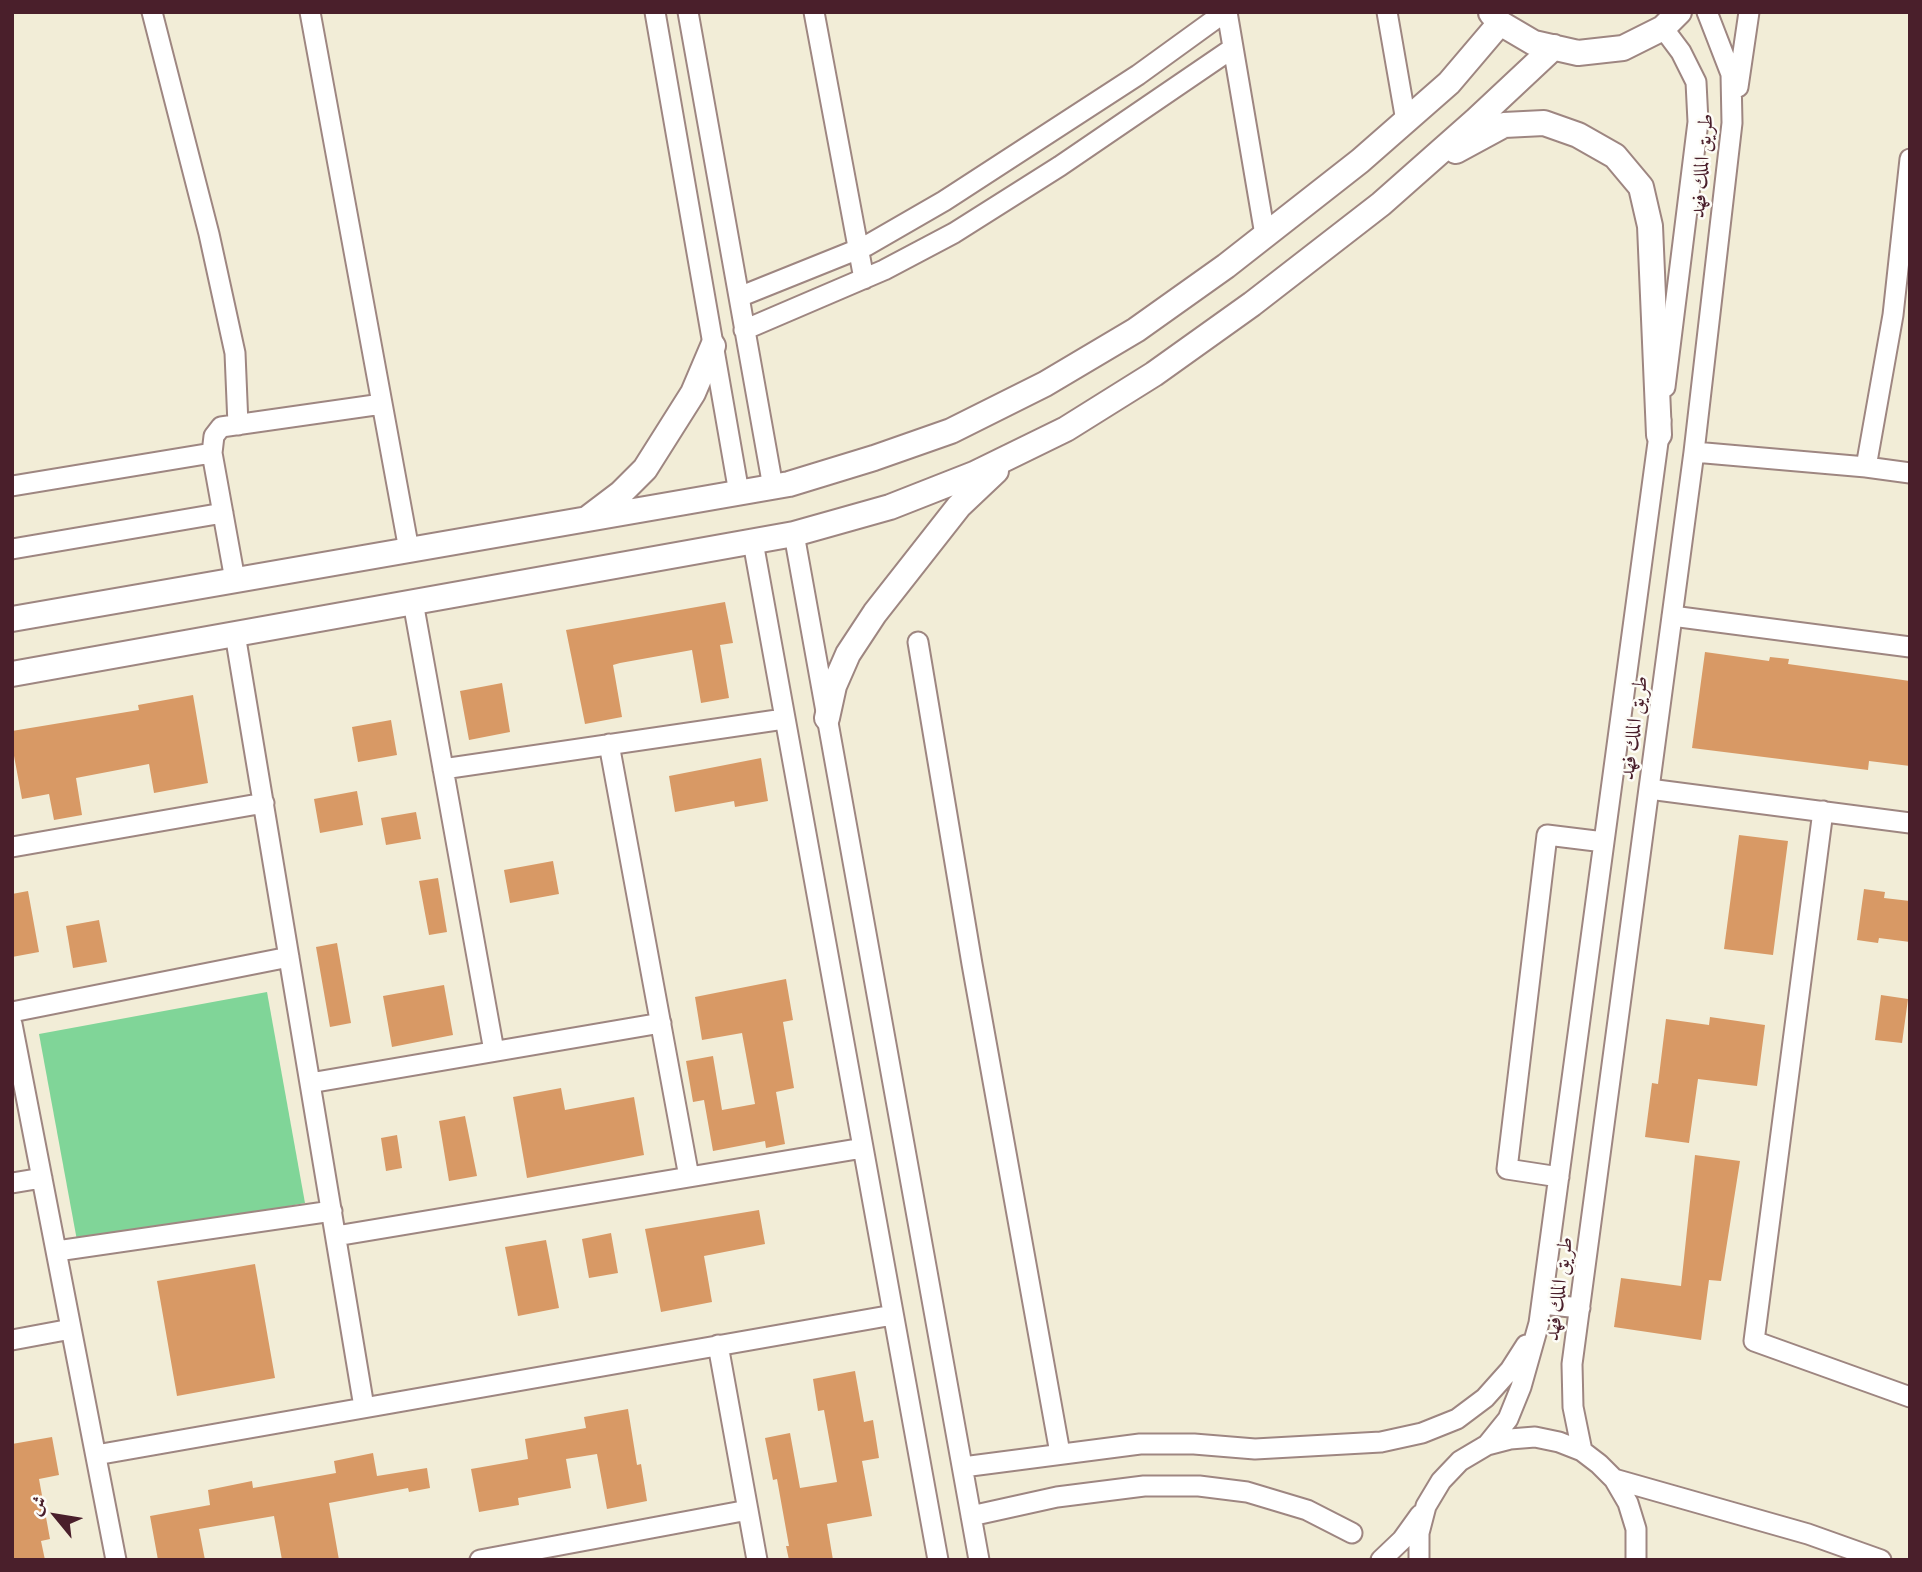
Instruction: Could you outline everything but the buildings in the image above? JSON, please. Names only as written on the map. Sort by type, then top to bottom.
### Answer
[{"type":"main road","points":[[12,619],[773,487],[874,458],[951,431],[1045,384],[1136,330],[1265,235],[1360,161],[1449,83],[1495,18],[1534,43],[1578,53],[1623,48],[1671,20]]},
{"type":"main road","points":[[12,674],[794,534],[890,507],[974,474],[1066,429],[1154,374],[1252,304],[1381,204],[1554,47]]},
{"type":"main road","points":[[1421,169],[1504,125],[1544,123],[1578,135],[1615,156],[1641,187],[1650,226],[1659,435]]},
{"type":"main road","points":[[586,520],[621,493],[645,469],[693,393],[713,346]]},
{"type":"main road","points":[[827,718],[834,686],[848,654],[875,613],[959,506],[1012,456]]},
{"type":"street","points":[[152,12],[209,234],[235,354],[238,425]]},
{"type":"street","points":[[310,12],[409,550]]},
{"type":"street","points":[[655,12],[739,493]]},
{"type":"street","points":[[688,12],[773,487]]},
{"type":"street","points":[[814,12],[863,279]]},
{"type":"street","points":[[739,297],[858,249],[944,201],[1138,75],[1226,12],[1265,235]]},
{"type":"street","points":[[1387,12],[1406,121]]},
{"type":"street","name":"طريق الملك فهد","points":[[1582,1451],[1573,1396],[1573,1364],[1694,452],[1732,123],[1731,75],[1707,12]]},
{"type":"street","points":[[1732,123],[1749,12]]},
{"type":"street","name":"طريق الملك فهد","points":[[1487,1446],[1508,1419],[1521,1387],[1540,1314],[1659,435],[1698,122],[1696,82],[1681,52],[1671,20]]},
{"type":"street","points":[[744,330],[863,279],[954,233],[1060,166],[1233,48]]},
{"type":"street","points":[[1866,467],[1901,316],[1910,159]]},
{"type":"street","points":[[234,580],[212,453],[214,436],[221,427],[382,404]]},
{"type":"street","points":[[1694,452],[1866,467],[1910,474]]},
{"type":"street","points":[[12,486],[212,453]]},
{"type":"street","points":[[12,549],[223,513]]},
{"type":"street","points":[[794,534],[979,1560]]},
{"type":"street","points":[[752,542],[938,1560]]},
{"type":"street","points":[[413,602],[494,1051]]},
{"type":"street","points":[[1672,616],[1910,647]]},
{"type":"street","points":[[235,634],[364,1407]]},
{"type":"street","points":[[918,642],[972,964],[1060,1453]]},
{"type":"street","points":[[443,769],[784,719]]},
{"type":"street","points":[[609,744],[689,1177]]},
{"type":"street","points":[[1649,789],[1910,823]]},
{"type":"street","points":[[12,847],[264,803]]},
{"type":"street","points":[[1823,811],[1754,1340],[1910,1397]]},
{"type":"street","points":[[1559,1177],[1507,1169],[1547,835],[1604,842]]},
{"type":"street","points":[[12,1012],[289,957]]},
{"type":"street","points":[[310,1083],[661,1023]]},
{"type":"street","points":[[12,1024],[116,1560]]},
{"type":"street","points":[[336,1236],[863,1148]]},
{"type":"street","points":[[12,1184],[42,1178]]},
{"type":"street","points":[[57,1251],[332,1211]]},
{"type":"street","points":[[962,1467],[1140,1444],[1194,1444],[1255,1449],[1381,1442],[1422,1433],[1457,1419],[1485,1398],[1510,1370],[1540,1314],[1580,1308]]},
{"type":"street","points":[[96,1455],[893,1315]]},
{"type":"street","points":[[12,1340],[72,1329]]},
{"type":"street","points":[[718,1345],[757,1560]]},
{"type":"street","points":[[1381,1560],[1402,1540],[1441,1481],[1460,1461],[1487,1446],[1510,1439],[1535,1437],[1582,1451],[1614,1479],[1628,1503],[1636,1529],[1636,1560]]},
{"type":"street","points":[[1614,1479],[1808,1534],[1881,1560]]},
{"type":"street","points":[[971,1516],[1057,1497],[1144,1486],[1199,1486],[1247,1492],[1307,1510],[1352,1532]]},
{"type":"street","points":[[1419,1560],[1419,1533],[1426,1506]]},
{"type":"street","points":[[480,1560],[748,1510]]},
{"type":"green space","points":[[267,992],[305,1203],[78,1246],[39,1034]]}]
